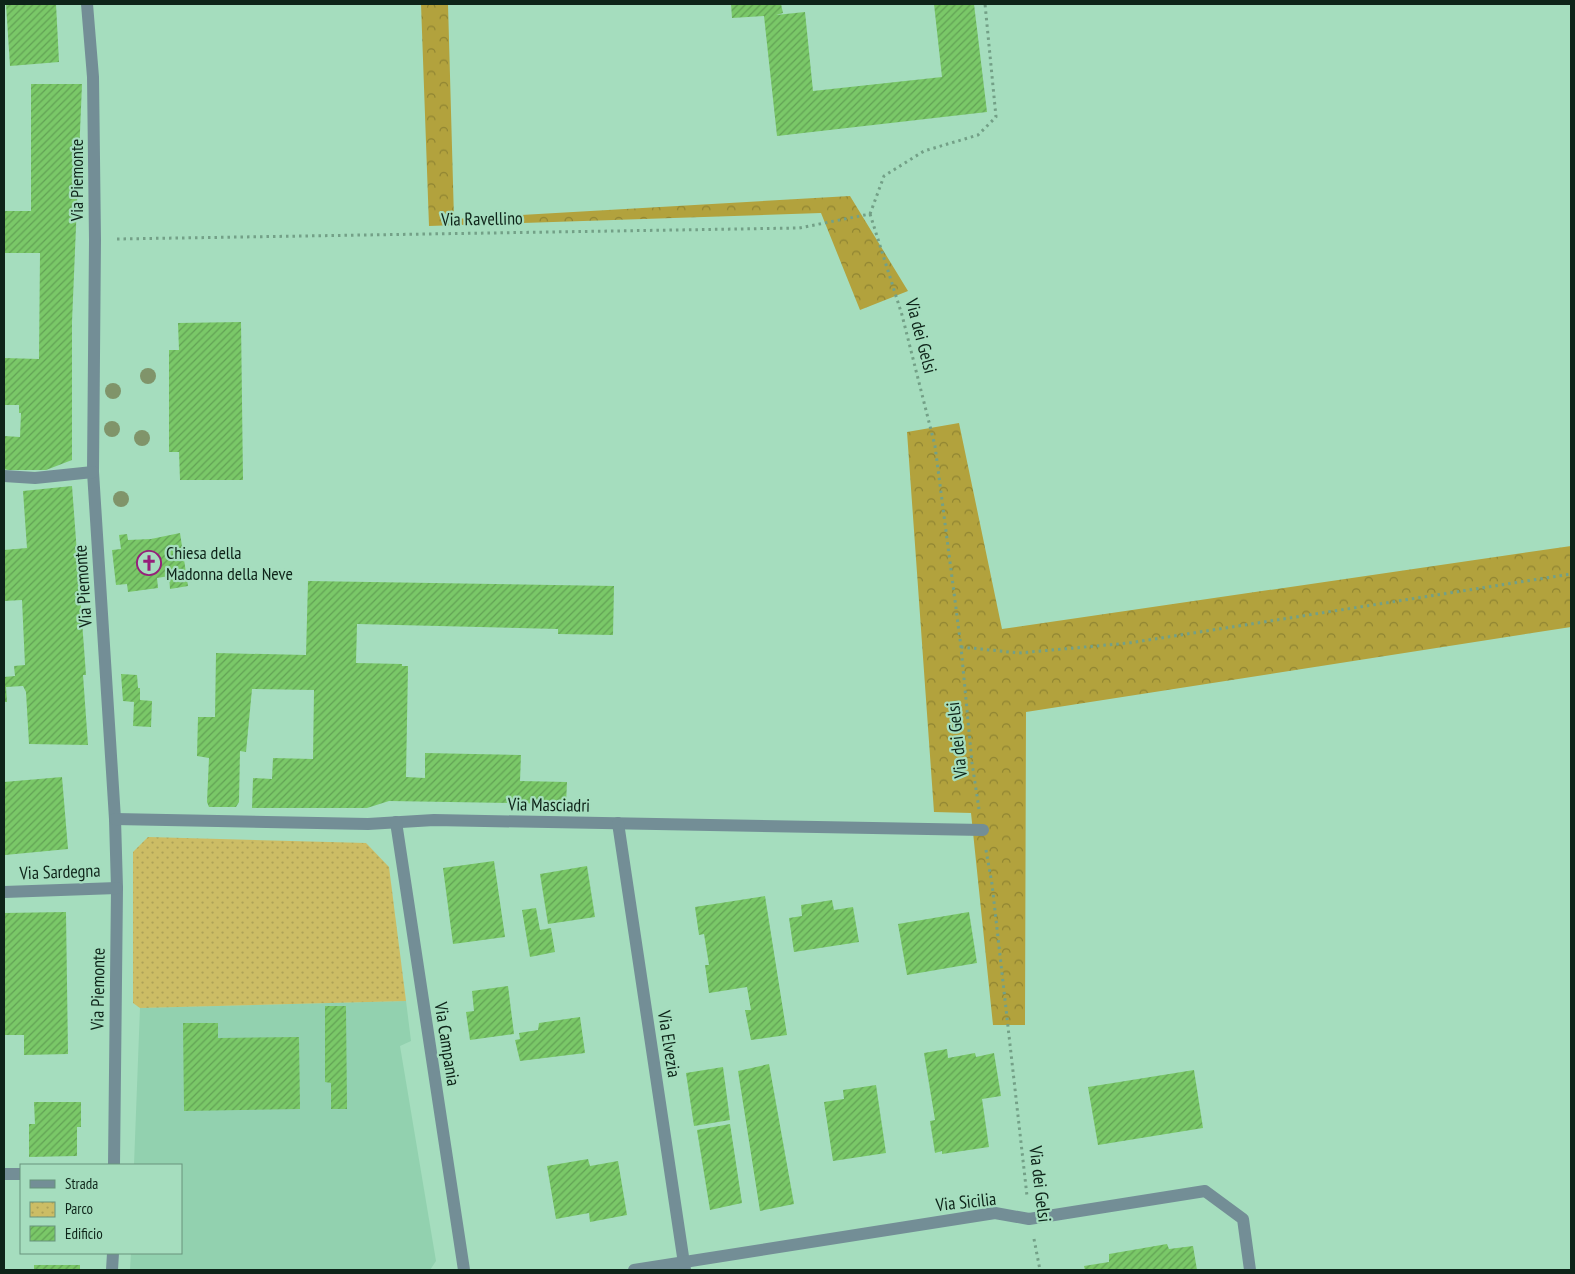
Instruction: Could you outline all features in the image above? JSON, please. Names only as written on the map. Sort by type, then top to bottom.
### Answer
[{"type":"street","name":"Via Piemonte","points":[[87,4],[93,77],[95,240],[93,472],[115,819],[117,888],[114,1164]]},
{"type":"street","points":[[4,476],[35,478],[93,472]]},
{"type":"street","name":"Via Masciadri","points":[[115,819],[368,824],[434,820],[983,830]]},
{"type":"street","name":"Via Campania","points":[[396,822],[464,1270]]},
{"type":"street","name":"Via Elvezia","points":[[618,823],[685,1266]]},
{"type":"street","name":"Via Sardegna","points":[[4,892],[117,888]]},
{"type":"street","points":[[4,1174],[20,1174]]},
{"type":"street","name":"Via Sicilia","points":[[634,1270],[685,1266],[995,1214],[1029,1219],[1205,1191],[1242,1219],[1250,1270]]},
{"type":"street","points":[[112,1254],[112,1270]]},
{"type":"path","points":[[870,214],[884,176],[924,151],[978,135],[996,117],[985,4]]},
{"type":"path","name":"Via Ravellino","points":[[95,240],[799,228],[870,214]]},
{"type":"path","name":"Via dei Gelsi","points":[[870,214],[902,315],[935,446],[961,647],[972,763],[992,884],[1029,1219],[1040,1270]]},
{"type":"path","points":[[961,647],[1019,652],[1129,643],[1571,574]]},
{"type":"shaded area","points":[[406,1001],[411,1041],[400,1046],[436,1261],[430,1270],[130,1270],[131,1254],[182,1254],[182,1164],[134,1164],[140,1008]]},
{"type":"green space","points":[[421,4],[448,4],[454,219],[850,196],[908,291],[860,310],[821,213],[429,226]]},
{"type":"green space","points":[[959,423],[1002,629],[1571,546],[1571,627],[1026,712],[1025,1025],[993,1025],[971,813],[934,812],[907,432]]},
{"type":"green space","points":[[148,837],[366,843],[389,867],[406,1001],[140,1008],[133,1003],[133,852]]},
{"type":"building","points":[[6,4],[56,4],[59,62],[10,66]]},
{"type":"building","points":[[731,4],[781,4],[783,13],[776,15],[805,12],[813,91],[942,77],[934,4],[974,4],[987,112],[777,136],[764,16],[732,18]]},
{"type":"building","points":[[31,84],[82,84],[72,322],[72,460],[46,470],[8,470],[4,469],[4,436],[20,437],[21,413],[19,413],[19,405],[4,405],[4,358],[39,359],[40,253],[4,253],[4,211],[31,211]]},
{"type":"building","points":[[241,322],[243,480],[180,480],[179,452],[169,452],[169,350],[179,350],[178,323]]},
{"type":"building","points":[[72,486],[86,675],[83,675],[88,745],[29,744],[26,692],[23,686],[6,687],[7,702],[4,702],[4,677],[15,676],[14,666],[25,665],[22,600],[4,601],[4,550],[27,548],[23,491]]},
{"type":"building","name":"Chiesa della Madonna della Neve","points":[[180,533],[188,586],[170,589],[169,576],[157,578],[158,588],[128,592],[127,584],[116,585],[112,550],[121,549],[119,535],[127,534],[128,540],[151,539]]},
{"type":"building","points":[[308,581],[614,586],[613,635],[558,634],[558,629],[357,624],[356,663],[402,664],[402,666],[408,666],[406,777],[425,778],[425,753],[521,755],[520,781],[567,782],[566,804],[389,801],[367,808],[252,808],[253,778],[272,779],[273,758],[313,759],[314,690],[252,689],[246,752],[240,751],[239,802],[236,807],[209,807],[207,802],[209,758],[197,756],[198,717],[215,717],[216,653],[306,655]]},
{"type":"building","points":[[121,674],[137,675],[140,700],[152,701],[151,727],[133,726],[134,702],[123,701]]},
{"type":"building","points":[[62,777],[68,849],[5,855],[4,782]]},
{"type":"building","points":[[494,861],[505,937],[453,944],[443,868]]},
{"type":"building","points":[[587,866],[595,917],[548,924],[540,874]]},
{"type":"building","points":[[765,896],[787,1035],[751,1040],[745,1010],[751,1010],[747,987],[709,993],[705,965],[709,965],[704,934],[699,935],[695,907]]},
{"type":"building","points":[[832,900],[834,910],[853,907],[859,942],[794,952],[789,918],[802,916],[801,905]]},
{"type":"building","points":[[536,908],[540,930],[551,928],[555,952],[530,957],[522,910]]},
{"type":"building","points":[[66,912],[68,1054],[24,1055],[24,1035],[4,1035],[4,913]]},
{"type":"building","points":[[969,912],[977,963],[907,975],[898,924]]},
{"type":"building","points":[[508,986],[514,1034],[470,1040],[466,1012],[474,1011],[472,991]]},
{"type":"building","points":[[325,1006],[346,1006],[347,1109],[331,1109],[331,1083],[325,1082]]},
{"type":"building","points":[[580,1017],[585,1053],[520,1061],[515,1040],[520,1039],[519,1033],[538,1030],[539,1023]]},
{"type":"building","points":[[183,1023],[218,1023],[218,1038],[299,1037],[300,1109],[184,1111]]},
{"type":"building","points":[[947,1049],[948,1058],[975,1053],[976,1057],[994,1053],[1001,1096],[982,1099],[989,1147],[942,1154],[942,1151],[935,1153],[930,1121],[935,1120],[924,1053]]},
{"type":"building","points":[[769,1064],[794,1204],[760,1211],[738,1071]]},
{"type":"building","points":[[723,1067],[730,1120],[694,1126],[686,1073]]},
{"type":"building","points":[[1194,1070],[1203,1128],[1098,1145],[1088,1087]]},
{"type":"building","points":[[876,1085],[886,1153],[833,1161],[824,1102],[844,1099],[843,1090]]},
{"type":"building","points":[[34,1102],[81,1102],[81,1127],[77,1127],[77,1156],[29,1157],[29,1124],[35,1124]]},
{"type":"building","points":[[730,1124],[742,1203],[710,1210],[697,1130]]},
{"type":"building","points":[[588,1159],[590,1166],[618,1161],[627,1215],[590,1222],[589,1213],[556,1219],[547,1166]]},
{"type":"building","points":[[1167,1244],[1169,1249],[1193,1246],[1197,1270],[1085,1270],[1084,1266],[1109,1262],[1109,1254]]},
{"type":"building","points":[[34,1265],[80,1265],[80,1270],[34,1270]]},
{"type":"place","name":"Chiesa della Madonna della Neve","points":[[149,563]]}]
